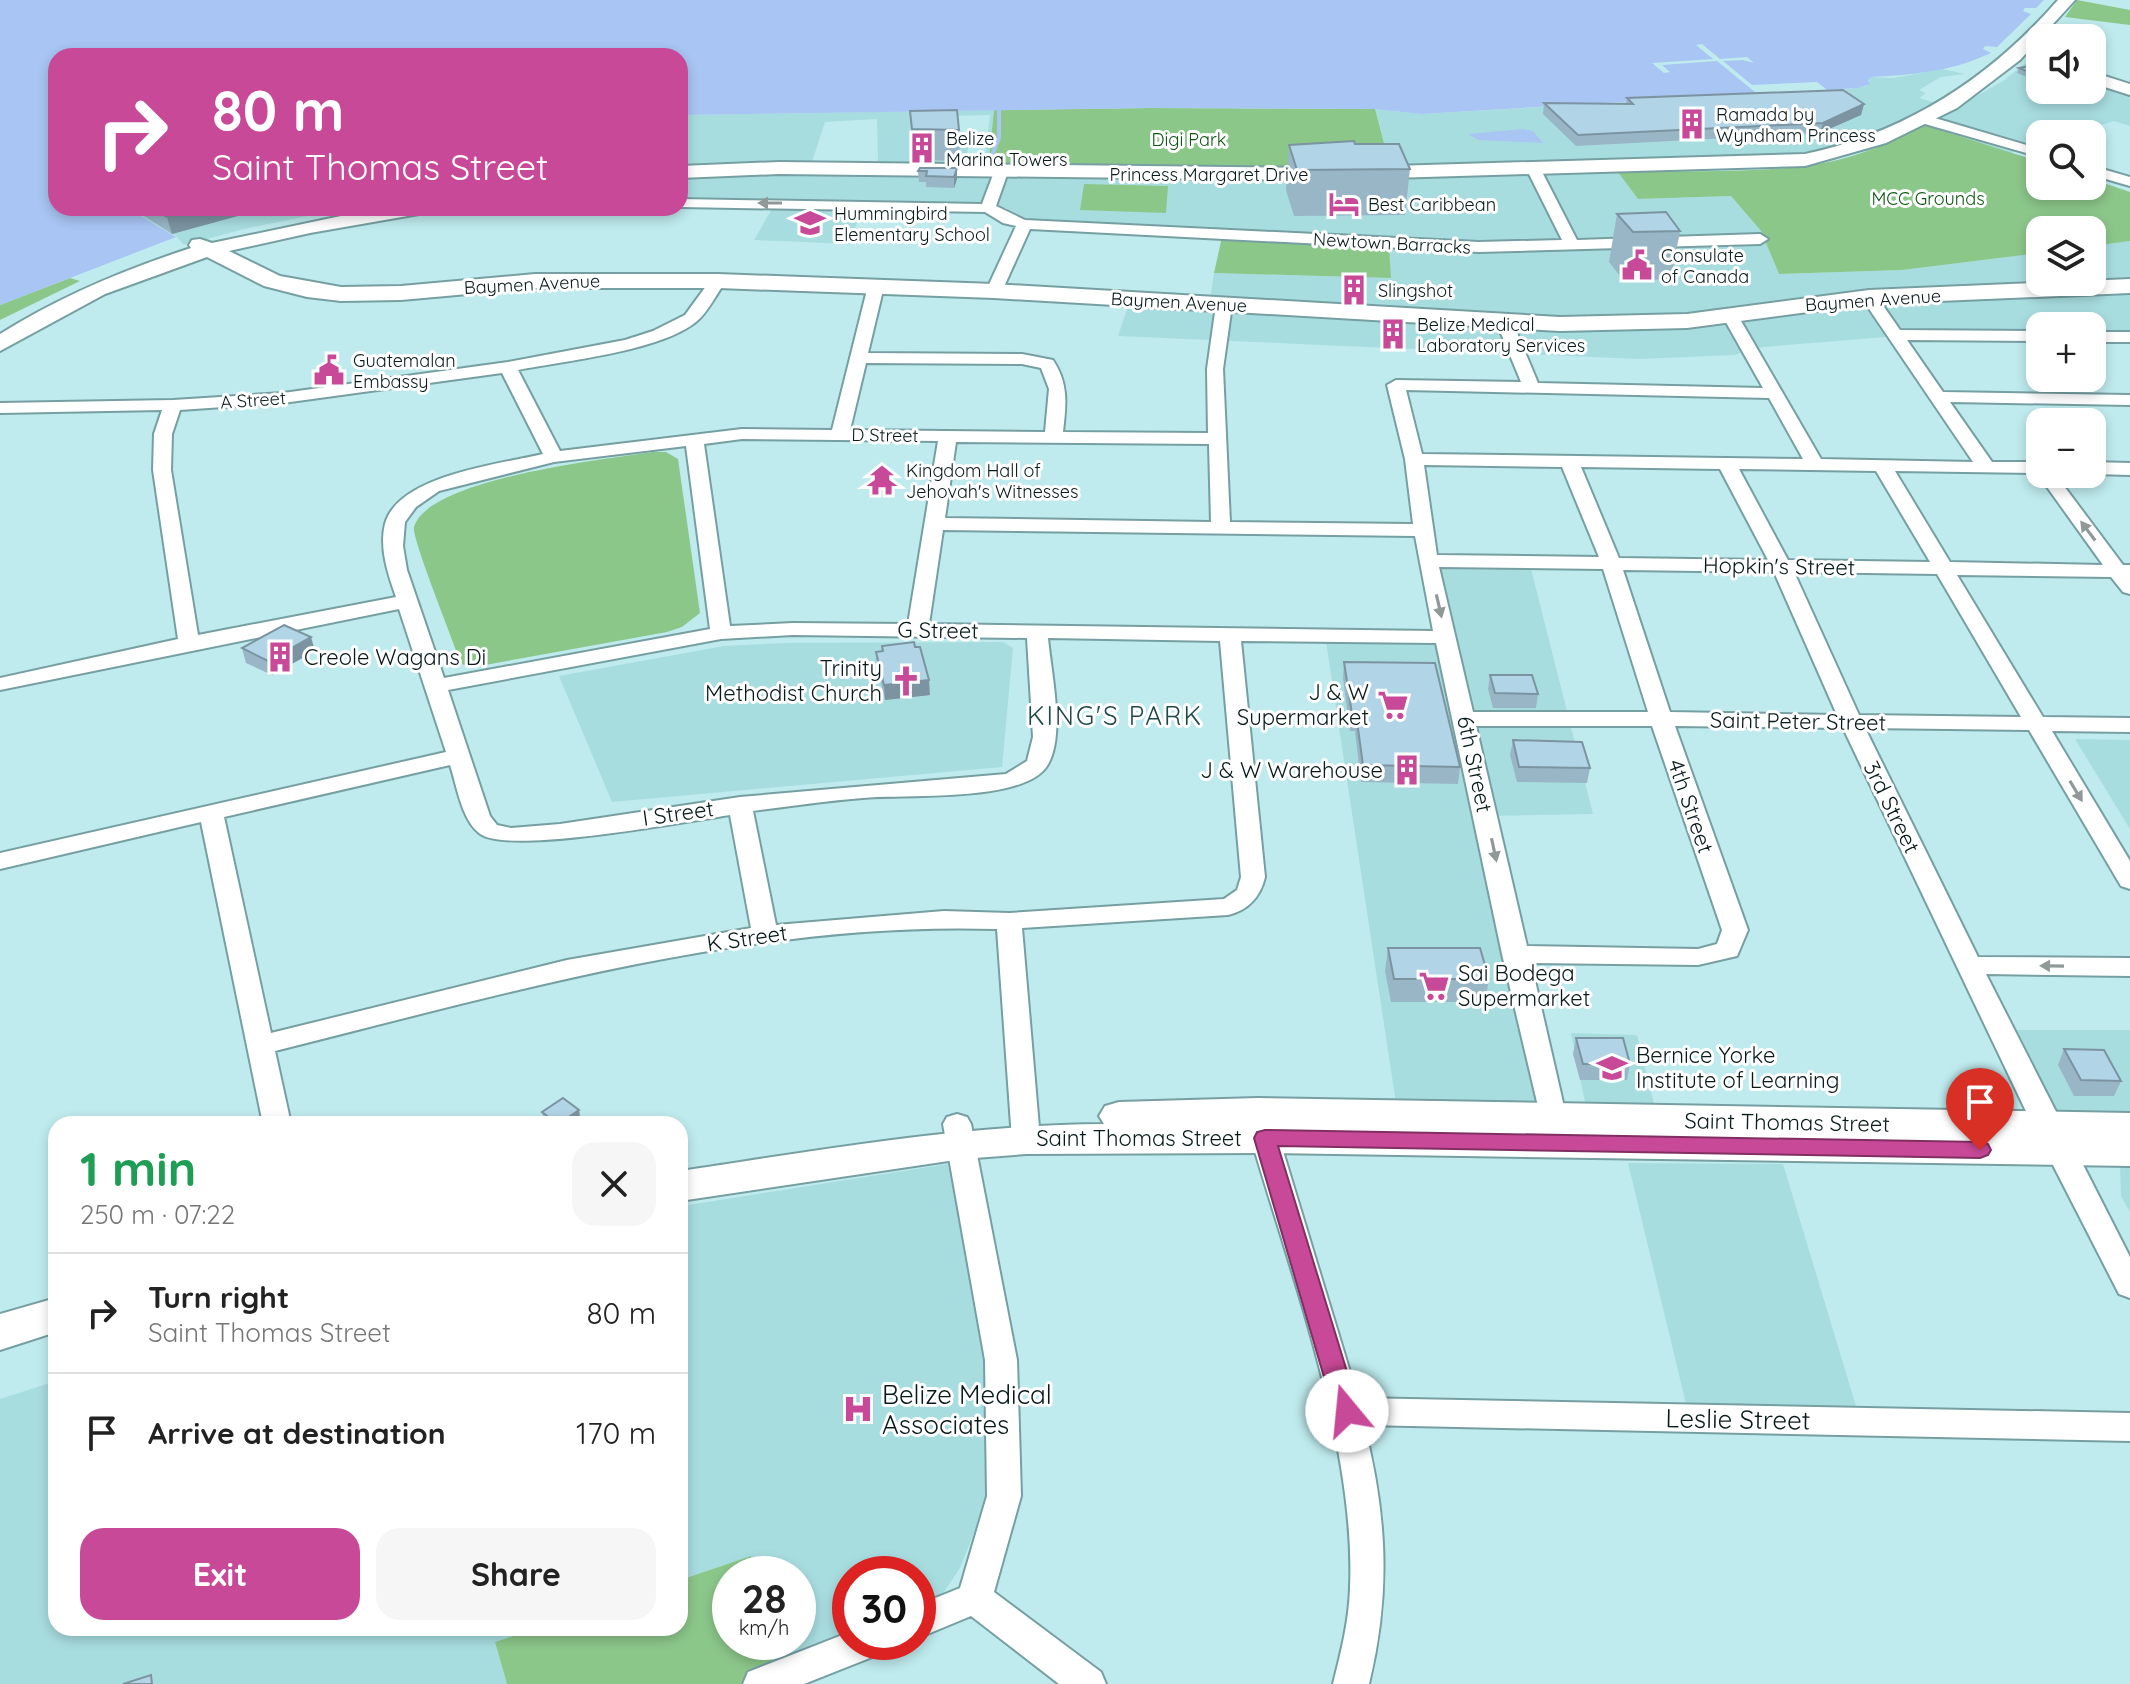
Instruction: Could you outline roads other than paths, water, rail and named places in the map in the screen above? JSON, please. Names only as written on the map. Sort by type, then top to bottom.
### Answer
[{"type":"street","name":"Princess Margaret Drive","points":[[688,172],[779,168],[1324,174],[1805,160],[1852,150],[1923,119],[2019,53],[2067,0]]},
{"type":"street","points":[[2019,53],[2026,55]]},
{"type":"street","points":[[2106,82],[2130,90]]},
{"type":"street","points":[[1923,119],[2026,149]]},
{"type":"street","points":[[1533,168],[1571,243]]},
{"type":"street","points":[[988,208],[1001,172]]},
{"type":"street","points":[[2106,174],[2130,182]]},
{"type":"street","points":[[688,203],[988,208],[1008,220],[1025,224],[994,291]]},
{"type":"street","points":[[0,329],[89,283],[282,224],[325,216]]},
{"type":"street","points":[[0,344],[75,301],[204,248],[374,216]]},
{"type":"street","name":"Newtown Barracks","points":[[1025,224],[1479,247],[1760,239]]},
{"type":"street","points":[[170,262],[203,257],[232,262],[230,249],[251,238]]},
{"type":"street","name":"Baymen Avenue","points":[[204,248],[282,285],[341,294],[401,293],[535,281],[718,281],[994,291],[1504,321],[1627,323],[1731,317],[1821,301],[1869,297],[2130,286]]},
{"type":"street","name":"A Street","points":[[0,408],[173,405],[357,390],[508,367],[628,344],[659,334],[691,318],[718,281]]},
{"type":"street","points":[[840,434],[876,286]]},
{"type":"street","points":[[1869,297],[1986,467]]},
{"type":"street","points":[[1221,527],[1215,369],[1224,305]]},
{"type":"street","points":[[1731,317],[1815,464]]},
{"type":"street","points":[[1504,321],[1532,389],[1775,393]]},
{"type":"street","points":[[1894,335],[2026,336]]},
{"type":"street","points":[[2106,337],[2130,337]]},
{"type":"street","points":[[860,358],[1022,359],[1047,364],[1056,376],[1058,389],[1053,437]]},
{"type":"street","points":[[508,367],[554,457]]},
{"type":"street","name":"6th Street","points":[[1532,389],[1396,385],[1414,459],[1421,530],[1466,719],[1556,1131]]},
{"type":"street","points":[[1937,397],[2130,400]]},
{"type":"street","points":[[173,405],[163,434],[162,470],[189,643]]},
{"type":"street","name":"D Street","points":[[407,601],[393,546],[395,522],[409,503],[432,487],[554,457],[742,434],[1218,439]]},
{"type":"street","points":[[918,629],[948,436]]},
{"type":"street","points":[[694,438],[721,633]]},
{"type":"street","points":[[1414,459],[2026,468]]},
{"type":"street","name":"4th Street","points":[[1515,954],[1698,957],[1728,950],[1735,930],[1661,719],[1611,562],[1569,461]]},
{"type":"street","name":"3rd Street","points":[[1726,462],[1781,566],[1851,722],[2054,1138],[2130,1286]]},
{"type":"street","points":[[1882,465],[2130,881]]},
{"type":"street","points":[[2106,468],[2130,469]]},
{"type":"street","points":[[2057,488],[2124,571],[2130,588]]},
{"type":"street","points":[[936,524],[1421,530]]},
{"type":"street","name":"Hopkin's Street","points":[[1428,561],[2124,571]]},
{"type":"street","points":[[0,684],[189,643],[407,601]]},
{"type":"street","name":"I Street","points":[[407,601],[479,818],[489,830],[511,835],[823,793],[991,783],[1020,777],[1037,765],[1045,740],[1037,632]]},
{"type":"street","name":"G Street","points":[[436,686],[721,633],[793,629],[1446,637]]},
{"type":"street","name":"K Street","points":[[260,1045],[567,969],[765,934],[944,919],[1009,921],[1228,907],[1242,900],[1251,890],[1253,877],[1230,634]]},
{"type":"street","name":"Saint Peter Street","points":[[1466,719],[2130,725]]},
{"type":"street","points":[[0,861],[459,756]]},
{"type":"street","points":[[740,804],[765,934]]},
{"type":"street","points":[[211,812],[275,1116]]},
{"type":"street","points":[[1009,921],[1025,1128]]},
{"type":"street","points":[[1969,965],[2130,967]]},
{"type":"street","name":"Saint Thomas Street","points":[[688,1163],[1025,1128],[1258,1112],[1556,1131]]},
{"type":"street","name":"Saint Thomas Street","points":[[2054,1138],[2130,1127]]},
{"type":"street","name":"Saint Thomas Street","points":[[1025,1128],[1265,1138],[1556,1131],[2054,1138],[2130,1151]]},
{"type":"street","points":[[959,1134],[1001,1360],[1004,1496],[975,1598]]},
{"type":"street","name":"Saint Thomas Street","points":[[688,1185],[959,1134]]},
{"type":"street","points":[[1265,1138],[1347,1411],[1366,1524],[1369,1599],[1351,1684]]},
{"type":"street","points":[[0,1332],[48,1317]]},
{"type":"street","points":[[0,1355],[48,1340]]},
{"type":"street","name":"Leslie Street","points":[[1347,1411],[2130,1427]]},
{"type":"street","points":[[936,1614],[975,1598]]},
{"type":"street","points":[[975,1598],[1088,1684]]},
{"type":"street","points":[[761,1684],[832,1656]]},
{"type":"waterway","points":[[988,165],[999,138],[999,110]]},
{"type":"place","name":"Ramada by Wyndham Princess","points":[[1692,124]]},
{"type":"place","name":"Belize Marina Towers","points":[[922,148]]},
{"type":"place","name":"Best Caribbean","points":[[1344,204]]},
{"type":"place","name":"Hummingbird Elementary School","points":[[810,223]]},
{"type":"place","name":"Consulate of Canada","points":[[1637,265]]},
{"type":"place","name":"Slingshot","points":[[1354,290]]},
{"type":"place","name":"Belize Medical Laboratory Services","points":[[1393,334]]},
{"type":"place","name":"Guatemalan Embassy","points":[[329,370]]},
{"type":"place","name":"Kingdom Hall of Jehovah's Witnesses","points":[[882,480]]},
{"type":"place","name":"Creole Wagans Di","points":[[280,657]]},
{"type":"place","name":"Trinity Methodist Church","points":[[906,681]]},
{"type":"place","name":"J & W Supermarket","points":[[1393,705]]},
{"type":"place","name":"J & W Warehouse","points":[[1407,770]]},
{"type":"place","name":"Sai Bodega Supermarket","points":[[1434,986]]},
{"type":"place","name":"Bernice Yorke Institute of Learning","points":[[1612,1068]]},
{"type":"place","name":"Belize Medical Associates","points":[[858,1409]]},
{"type":"district","name":"KING'S PARK","points":[[1115,715]]},
{"type":"park label","name":"Digi Park","points":[[1189,139]]},
{"type":"park label","name":"MCC Grounds","points":[[1928,198]]}]
